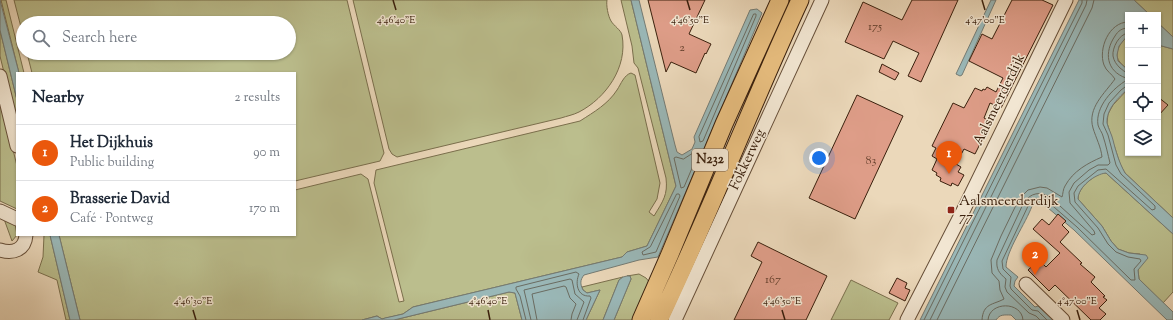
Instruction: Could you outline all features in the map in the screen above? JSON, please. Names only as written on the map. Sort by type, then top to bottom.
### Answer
[{"type":"main road","name":"N232","points":[[641,320],[724,124],[780,0]]},
{"type":"main road","name":"Fokkerweg","points":[[659,320],[686,262],[800,0]]},
{"type":"street","name":"Fokkerweg","points":[[675,320],[822,0]]},
{"type":"street","name":"Aalsmeerderdijk","points":[[907,320],[964,209],[1066,0]]},
{"type":"street","points":[[0,76],[16,142]]},
{"type":"street","points":[[0,211],[16,219]]},
{"type":"street","points":[[0,250],[8,252],[15,251],[27,238]]},
{"type":"street","points":[[1026,284],[1063,320]]},
{"type":"green space","points":[[1,0],[6,0],[16,41],[16,60],[21,60],[24,72],[19,72]]},
{"type":"green space","points":[[14,0],[347,0],[384,153],[380,161],[296,181],[296,72],[32,72],[29,60],[296,60],[296,16],[18,16]]},
{"type":"green space","points":[[353,0],[607,0],[607,8],[610,19],[622,35],[622,59],[613,80],[606,90],[598,99],[577,113],[397,157],[392,154],[389,149]]},
{"type":"green space","points":[[621,0],[631,0],[676,186],[647,246],[627,252],[622,257],[413,307],[403,314],[382,319],[377,316],[362,320],[80,320],[59,236],[296,236],[296,190],[361,174],[368,179],[399,302],[404,301],[374,183],[376,170],[580,121],[609,99],[625,78],[631,73],[635,75],[660,183],[657,199],[649,212],[654,216],[665,194],[666,178],[638,68],[634,63],[632,46]]},
{"type":"green space","points":[[1134,0],[1173,0],[1173,37],[1161,26],[1161,12],[1147,12]]},
{"type":"green space","points":[[0,30],[16,96],[16,122],[0,56]]},
{"type":"green space","points":[[1125,38],[1125,67],[1117,58],[1121,43]]},
{"type":"green space","points":[[1161,46],[1173,49],[1173,218],[1125,173],[1120,164],[1107,123],[1108,114],[1113,105],[1125,92],[1125,156],[1161,156]]},
{"type":"green space","points":[[0,97],[16,162],[16,209],[0,201]]},
{"type":"green space","points":[[1100,173],[1106,173],[1173,234],[1173,292],[1163,303],[1139,279],[1138,270],[1140,254],[1129,253],[1118,249],[1102,226],[1078,199],[1080,191],[1083,187]]},
{"type":"green space","points":[[4,219],[15,224],[16,236],[12,241]]},
{"type":"green space","points":[[44,236],[50,236],[70,320],[66,320],[57,280],[38,272],[43,257]]},
{"type":"green space","points":[[639,274],[646,278],[651,284],[634,320],[614,320],[631,279],[630,276],[627,276]]},
{"type":"green space","points":[[623,277],[619,280],[603,320],[586,320],[600,290],[587,293],[582,287]]},
{"type":"green space","points":[[851,280],[898,303],[889,320],[831,320]]},
{"type":"green space","points":[[509,292],[515,293],[522,320],[394,320]]},
{"type":"water","points":[[0,0],[19,72],[16,72],[16,96],[0,30]]},
{"type":"water","points":[[631,0],[639,0],[675,145],[677,152],[682,155],[692,149],[695,142],[694,137],[750,10],[757,9],[762,13],[658,257],[639,260],[584,275],[581,282],[583,290],[587,293],[600,290],[586,320],[522,320],[515,293],[509,292],[394,320],[362,320],[377,316],[382,319],[403,314],[413,307],[622,257],[627,252],[647,246],[676,186]]},
{"type":"water","points":[[991,0],[996,0],[962,75],[960,76],[956,74]]},
{"type":"water","points":[[1079,0],[1134,0],[1147,12],[1125,12],[1125,39],[1119,46],[1117,55],[1118,61],[1125,67],[1125,92],[1111,108],[1107,118],[1107,123],[1125,173],[1173,218],[1173,234],[1106,173],[1097,176],[1088,182],[1081,190],[1078,199],[1102,226],[1118,249],[1129,253],[1146,255],[1148,258],[1138,270],[1139,279],[1173,312],[1173,320],[1167,320],[1074,230],[1041,202],[1032,206],[1009,253],[1006,267],[1018,277],[1014,286],[1035,307],[1038,306],[1053,320],[1016,320],[1011,315],[1006,315],[1001,316],[996,320],[920,320]]},
{"type":"water","points":[[1161,26],[1173,37],[1173,49],[1161,46]]},
{"type":"water","points":[[50,236],[59,236],[80,320],[70,320]]},
{"type":"water","points":[[630,276],[631,279],[614,320],[603,320],[619,280]]},
{"type":"building","points":[[648,0],[705,0],[689,34],[711,44],[696,73],[671,62],[666,72]]},
{"type":"building","points":[[912,0],[958,0],[921,82],[908,76],[919,53],[893,41],[884,59],[845,42],[863,2],[902,20]]},
{"type":"building","points":[[1012,0],[1042,0],[1053,5],[1001,108],[990,103],[984,118],[991,122],[975,154],[964,149],[956,164],[961,167],[958,172],[964,175],[958,186],[952,183],[951,186],[940,181],[941,178],[932,170],[937,159],[932,156],[936,148],[932,146],[953,103],[964,108],[975,88],[982,91],[987,87],[996,92],[1003,78],[969,61],[982,34],[992,39]]},
{"type":"building","points":[[882,64],[899,73],[895,80],[879,72]]},
{"type":"building","points":[[857,95],[903,116],[855,219],[809,198]]},
{"type":"building","points":[[1161,99],[1168,105],[1161,113]]},
{"type":"building","points":[[1058,214],[1066,221],[1062,225],[1069,232],[1060,242],[1082,263],[1080,264],[1095,277],[1091,282],[1107,300],[1099,308],[1106,314],[1100,320],[1091,320],[1055,285],[1049,291],[1028,270],[1039,260],[1046,267],[1060,253],[1033,229],[1042,219],[1049,225]]},
{"type":"building","points":[[758,242],[827,276],[806,320],[734,320],[762,262],[751,256]]},
{"type":"building","points":[[897,278],[907,283],[905,288],[910,290],[905,301],[889,293]]},
{"type":"place","name":"Het Dijkhuis","points":[[949,174]]},
{"type":"place","name":"Aalsmeerderdijk 77","points":[[951,210]]},
{"type":"place","name":"Brasserie David","points":[[1035,275]]}]
